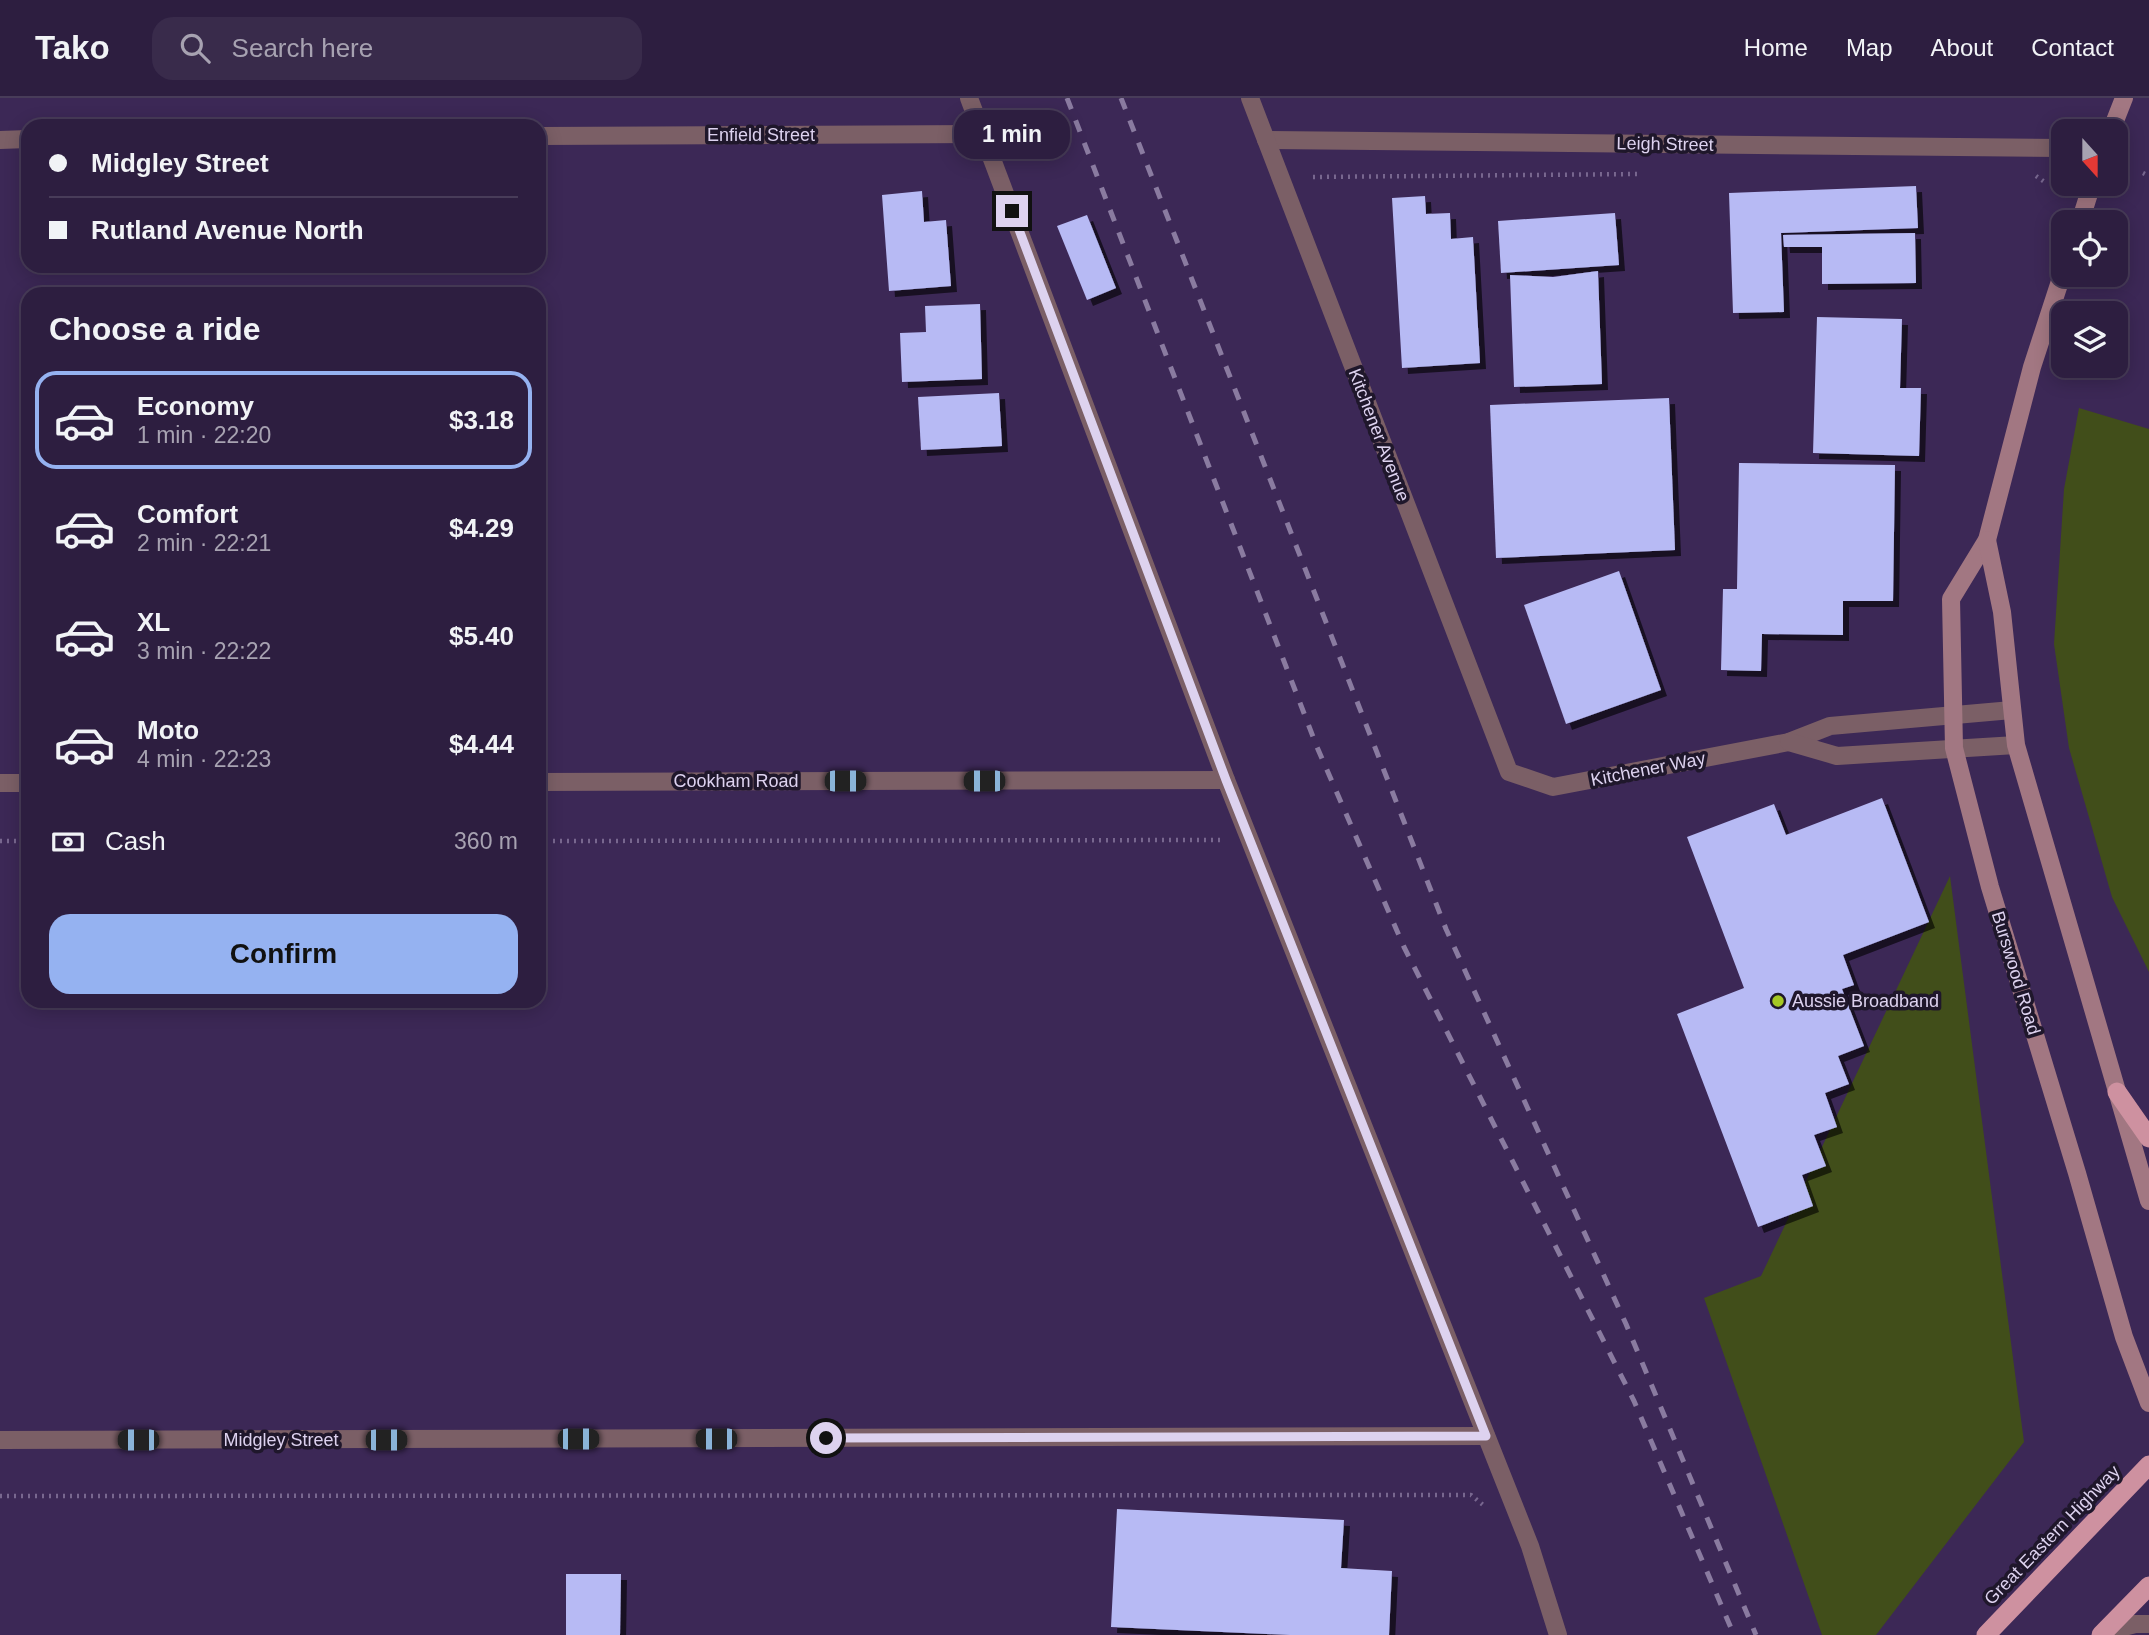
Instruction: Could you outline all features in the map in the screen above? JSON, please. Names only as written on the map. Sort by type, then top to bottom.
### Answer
[{"type":"highway","points":[[2117,1092],[2149,1138]]},
{"type":"highway","name":"Great Eastern Highway","points":[[1986,1635],[2149,1465]]},
{"type":"highway","points":[[2102,1634],[2149,1586]]},
{"type":"main road","points":[[2116,119],[2124,98]]},
{"type":"main road","name":"Burswood Road","points":[[2058,287],[2032,368],[1987,540],[1951,599],[1954,748],[1990,887],[2124,1337],[2149,1403]]},
{"type":"main road","name":"Burswood Road","points":[[1987,540],[2003,612],[2016,745],[2149,1202]]},
{"type":"street","points":[[969,98],[1226,780],[1530,1546],[1558,1635]]},
{"type":"street","name":"Kitchener Avenue","points":[[1250,98],[1509,772]]},
{"type":"street","name":"Enfield Street","points":[[546,136],[982,134]]},
{"type":"street","points":[[0,139],[21,139]]},
{"type":"street","name":"Leigh Street","points":[[1266,141],[2051,148]]},
{"type":"street","name":"Kitchener Way","points":[[1509,772],[1553,787],[1789,742],[1830,726],[2012,710]]},
{"type":"street","name":"Kitchener Way","points":[[1789,742],[1837,756],[2016,745]]},
{"type":"street","name":"Cookham Road","points":[[546,782],[1226,780]]},
{"type":"street","points":[[0,783],[21,783]]},
{"type":"street","name":"Midgley Street","points":[[0,1440],[1486,1436]]},
{"type":"street","points":[[2102,1634],[2135,1624],[2149,1624]]},
{"type":"path","points":[[2143,173],[2149,176]]},
{"type":"path","points":[[546,841],[1250,840]]},
{"type":"path","points":[[0,841],[21,841]]},
{"type":"path","points":[[0,1496],[1471,1495],[1489,1511]]},
{"type":"green space","points":[[2079,408],[2149,429],[2149,972],[2112,897],[2069,748],[2054,644],[2064,489]]},
{"type":"green space","points":[[1950,876],[2024,1442],[1876,1635],[1822,1635],[1704,1298],[1761,1276]]},
{"type":"building","points":[[1916,186],[1918,228],[1781,233],[1784,312],[1733,313],[1729,193]]},
{"type":"building","points":[[922,191],[924,222],[946,220],[951,286],[889,291],[882,195]]},
{"type":"building","points":[[1425,196],[1426,214],[1450,213],[1451,239],[1473,237],[1480,363],[1402,368],[1392,198]]},
{"type":"building","points":[[1615,213],[1619,265],[1501,273],[1498,221]]},
{"type":"building","points":[[1087,215],[1116,288],[1087,300],[1057,226]]},
{"type":"building","points":[[1915,233],[1916,283],[1822,284],[1822,247],[1784,247],[1783,235]]},
{"type":"building","points":[[1598,271],[1602,384],[1514,387],[1510,275],[1553,277]]},
{"type":"building","points":[[980,304],[982,379],[902,382],[900,333],[926,332],[925,306]]},
{"type":"building","points":[[1817,317],[1902,319],[1900,388],[1921,388],[1919,456],[1813,453]]},
{"type":"building","points":[[999,393],[1002,446],[921,450],[918,397]]},
{"type":"building","points":[[1669,398],[1675,550],[1496,558],[1490,405]]},
{"type":"building","points":[[1739,463],[1895,465],[1893,601],[1843,601],[1843,635],[1762,634],[1761,671],[1721,670],[1723,589],[1737,589]]},
{"type":"building","points":[[1619,571],[1661,690],[1566,724],[1524,605]]},
{"type":"building","name":"Aussie Broadband","points":[[1882,798],[1929,922],[1843,955],[1854,985],[1842,989],[1864,1046],[1838,1056],[1849,1084],[1825,1093],[1837,1127],[1814,1135],[1826,1166],[1802,1175],[1813,1206],[1758,1227],[1677,1014],[1744,988],[1687,837],[1774,804],[1786,835]]},
{"type":"building","points":[[1117,1509],[1344,1520],[1341,1568],[1392,1571],[1389,1635],[1290,1635],[1111,1627]]},
{"type":"building","points":[[566,1574],[621,1574],[620,1635],[566,1635]]},
{"type":"railway","points":[[1067,98],[1317,747],[1404,947],[1634,1401],[1734,1635]]},
{"type":"railway","points":[[1121,98],[1446,929],[1626,1324],[1756,1635]]},
{"type":"place","name":"Aussie Broadband","points":[[1778,1001]]},
{"type":"route","points":[[826,1438],[1486,1436],[1226,780],[1012,211]]}]
